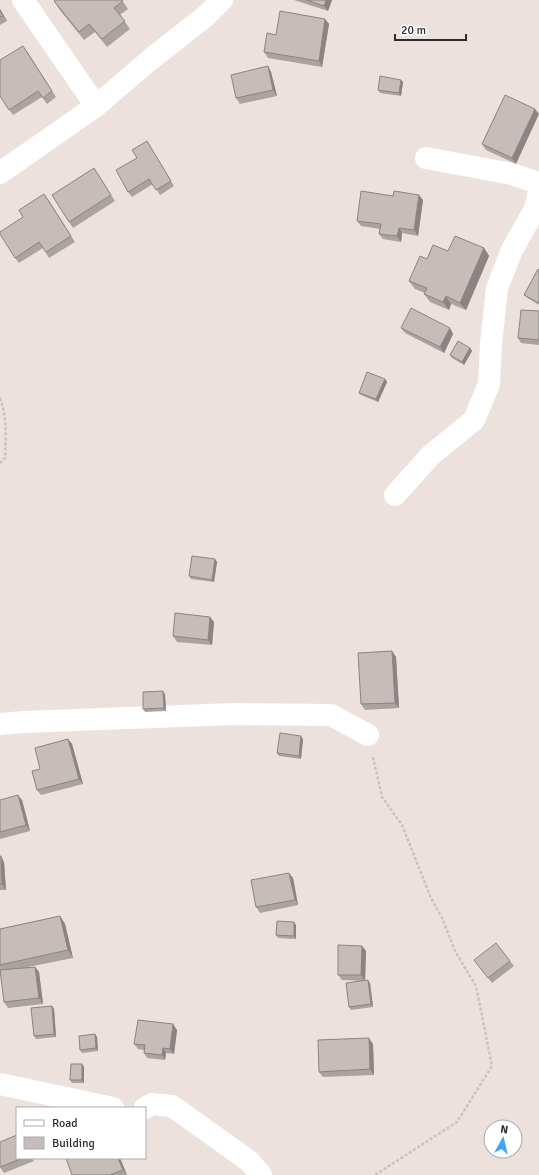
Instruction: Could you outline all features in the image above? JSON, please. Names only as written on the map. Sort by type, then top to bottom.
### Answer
[{"type":"street","points":[[23,0],[96,106]]},
{"type":"street","points":[[0,173],[96,106],[151,59],[207,15],[222,0]]},
{"type":"street","points":[[426,158],[512,174],[539,183]]},
{"type":"street","points":[[395,495],[431,455],[474,420],[489,384],[491,344],[497,288],[512,250],[535,209],[539,192]]},
{"type":"street","points":[[0,724],[234,714],[330,715],[368,735]]},
{"type":"street","points":[[0,1084],[108,1107]]},
{"type":"street","points":[[146,1107],[152,1104],[172,1106],[249,1161],[261,1175]]},
{"type":"path","points":[[0,398],[3,406],[6,436],[5,458],[0,463]]},
{"type":"path","points":[[368,735],[382,797],[402,824],[431,898],[442,918],[456,953],[476,986],[492,1066],[456,1122],[375,1175]]},
{"type":"building","points":[[122,0],[123,1],[114,8],[125,21],[102,39],[89,24],[79,32],[54,1]]},
{"type":"building","points":[[307,0],[326,0],[324,6]]},
{"type":"building","points":[[0,10],[3,16],[0,17]]},
{"type":"building","points":[[280,11],[325,19],[319,61],[264,52],[267,33],[276,35]]},
{"type":"building","points":[[23,46],[52,91],[43,98],[38,91],[9,110],[0,96],[0,60]]},
{"type":"building","points":[[268,66],[273,90],[236,98],[231,75]]},
{"type":"building","points":[[380,76],[401,80],[399,93],[378,90]]},
{"type":"building","points":[[505,95],[535,109],[512,158],[482,144]]},
{"type":"building","points":[[147,141],[171,181],[156,190],[149,179],[128,192],[116,170],[137,158],[132,150]]},
{"type":"building","points":[[94,168],[111,195],[69,222],[52,195]]},
{"type":"building","points":[[361,191],[393,196],[394,191],[419,195],[414,230],[399,228],[397,236],[379,234],[381,224],[357,221]]},
{"type":"building","points":[[44,194],[71,236],[46,252],[39,242],[15,258],[0,232],[23,217],[19,210]]},
{"type":"building","points":[[455,236],[484,248],[460,303],[446,296],[443,302],[424,294],[427,288],[409,281],[420,256],[427,259],[433,245],[448,251]]},
{"type":"building","points":[[538,269],[539,270],[539,303],[524,295]]},
{"type":"building","points":[[411,308],[450,328],[440,347],[401,328]]},
{"type":"building","points":[[521,310],[539,311],[539,340],[518,338]]},
{"type":"building","points":[[458,341],[470,348],[462,362],[450,355]]},
{"type":"building","points":[[367,372],[385,379],[376,399],[359,393]]},
{"type":"building","points":[[192,556],[215,559],[212,580],[189,576]]},
{"type":"building","points":[[175,613],[210,617],[208,640],[173,636]]},
{"type":"building","points":[[392,651],[395,703],[361,704],[358,653]]},
{"type":"building","points":[[163,691],[164,708],[143,709],[143,692]]},
{"type":"building","points":[[280,733],[301,736],[299,756],[277,753]]},
{"type":"building","points":[[68,739],[79,779],[37,790],[32,771],[40,769],[35,748]]},
{"type":"building","points":[[18,795],[26,825],[0,832],[0,800]]},
{"type":"building","points":[[1,856],[2,884],[0,884]]},
{"type":"building","points":[[289,873],[295,900],[256,907],[251,880]]},
{"type":"building","points":[[60,916],[68,950],[0,965],[0,929]]},
{"type":"building","points":[[277,921],[294,922],[294,936],[276,935]]},
{"type":"building","points":[[496,943],[510,961],[488,978],[474,960]]},
{"type":"building","points":[[338,945],[362,946],[361,975],[338,975]]},
{"type":"building","points":[[35,967],[39,998],[4,1002],[0,970]]},
{"type":"building","points":[[368,980],[371,1004],[349,1007],[346,983]]},
{"type":"building","points":[[52,1006],[54,1034],[34,1036],[31,1008]]},
{"type":"building","points":[[138,1020],[173,1024],[170,1049],[163,1048],[162,1055],[144,1053],[145,1045],[134,1044]]},
{"type":"building","points":[[95,1034],[96,1048],[80,1050],[79,1036]]},
{"type":"building","points":[[369,1038],[370,1069],[319,1072],[318,1040]]},
{"type":"building","points":[[71,1064],[82,1064],[82,1080],[70,1080]]},
{"type":"building","points":[[16,1135],[16,1159],[20,1159],[0,1167],[0,1142]]},
{"type":"building","points":[[66,1159],[118,1159],[123,1170],[110,1175],[72,1175]]}]
